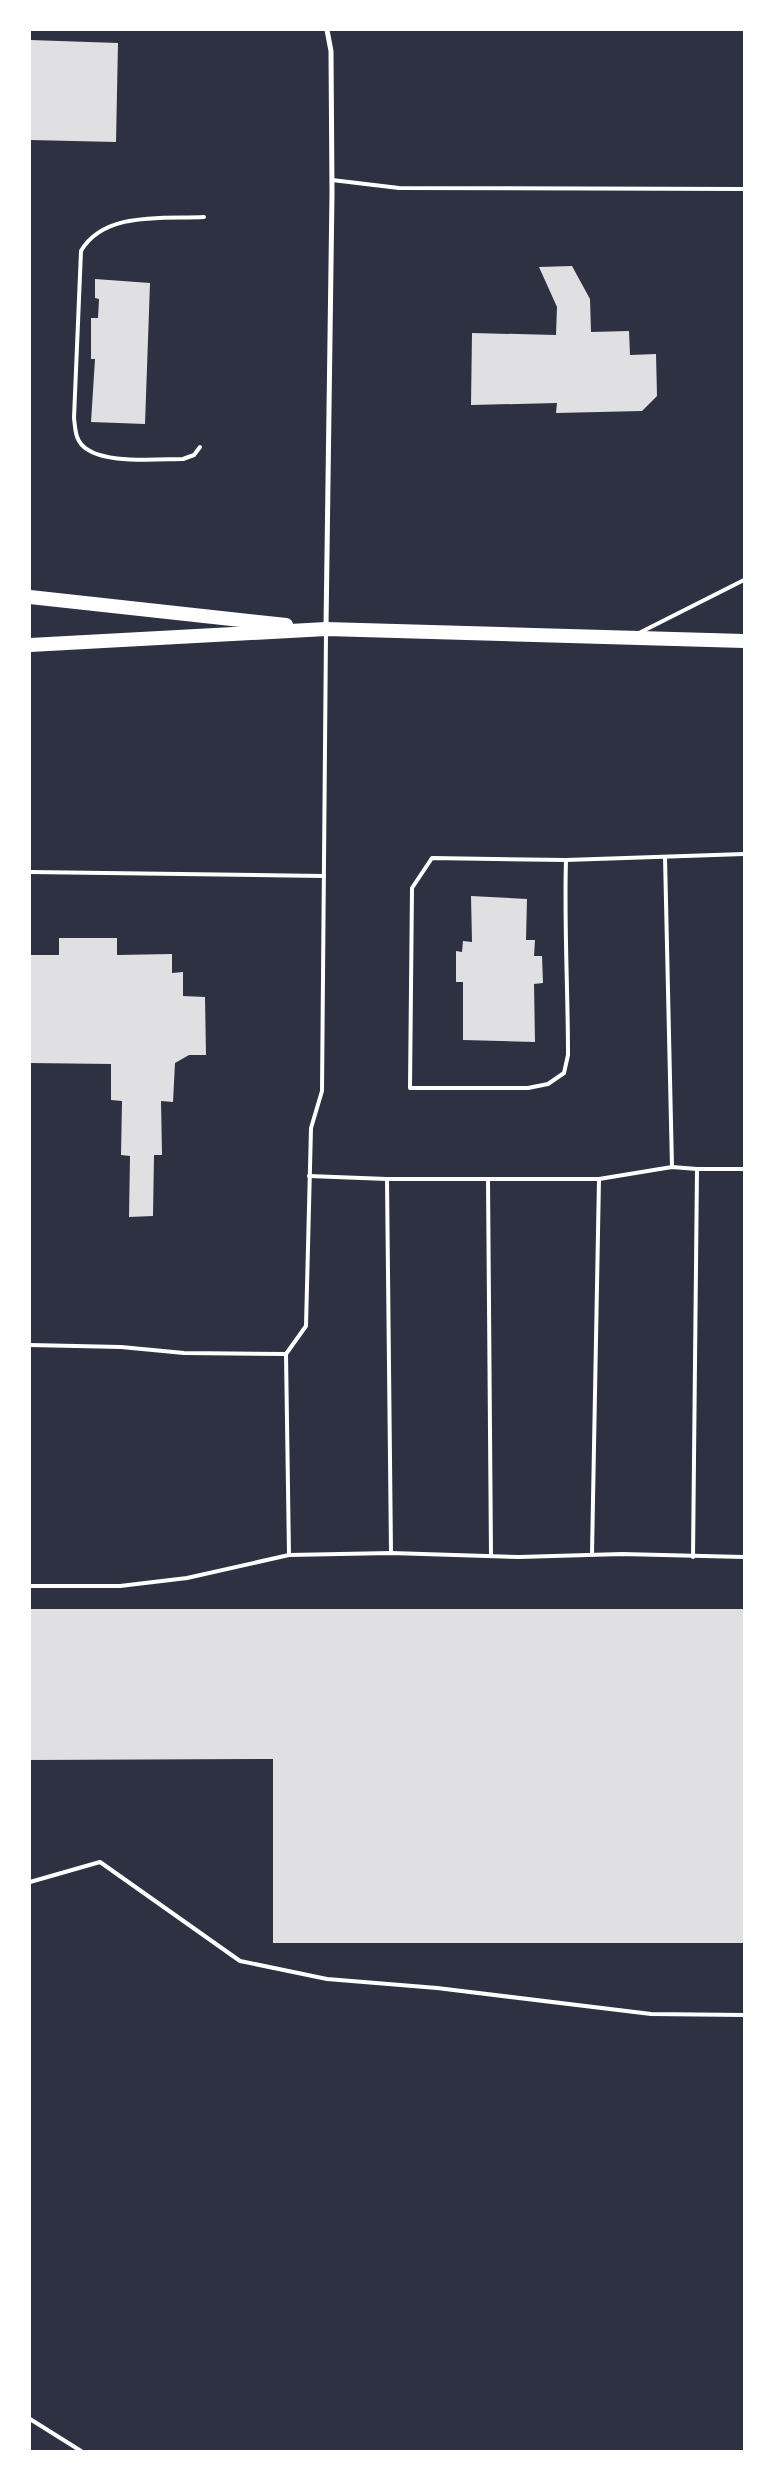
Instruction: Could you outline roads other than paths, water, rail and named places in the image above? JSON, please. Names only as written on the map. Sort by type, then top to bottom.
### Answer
[{"type":"highway","points":[[30,597],[326,629]]},
{"type":"highway","points":[[30,645],[326,629],[744,641]]},
{"type":"street","points":[[326,629],[332,180],[331,50],[328,30]]},
{"type":"lane","points":[[332,180],[399,188],[744,189]]},
{"type":"lane","points":[[200,447],[194,455],[183,459],[114,458],[102,456],[87,450],[79,441],[74,418],[81,251],[88,239],[103,228],[122,222],[204,217]]},
{"type":"lane","points":[[630,637],[744,580]]},
{"type":"lane","points":[[289,1555],[286,1354],[306,1326],[309,1176],[312,1128],[322,1091],[326,629]]},
{"type":"lane","points":[[566,860],[564,903],[568,939],[568,1056],[564,1072],[548,1084],[528,1088],[410,1088],[412,888],[432,858],[566,860],[744,854]]},
{"type":"lane","points":[[664,857],[672,1167]]},
{"type":"lane","points":[[30,872],[324,876]]},
{"type":"lane","points":[[309,1176],[387,1179],[599,1179],[672,1167],[697,1170],[744,1169]]},
{"type":"lane","points":[[692,1557],[697,1170]]},
{"type":"lane","points":[[488,1178],[491,1556]]},
{"type":"lane","points":[[387,1179],[391,1553]]},
{"type":"lane","points":[[592,1554],[599,1179]]},
{"type":"lane","points":[[30,1345],[121,1347],[184,1354],[286,1354]]},
{"type":"lane","points":[[30,1586],[120,1586],[187,1578],[289,1555],[391,1553],[491,1556],[592,1554],[744,1557]]},
{"type":"lane","points":[[30,1882],[100,1862],[240,1961],[327,1979],[437,1988],[651,2014],[744,2015]]},
{"type":"lane","points":[[30,2419],[81,2451]]}]
